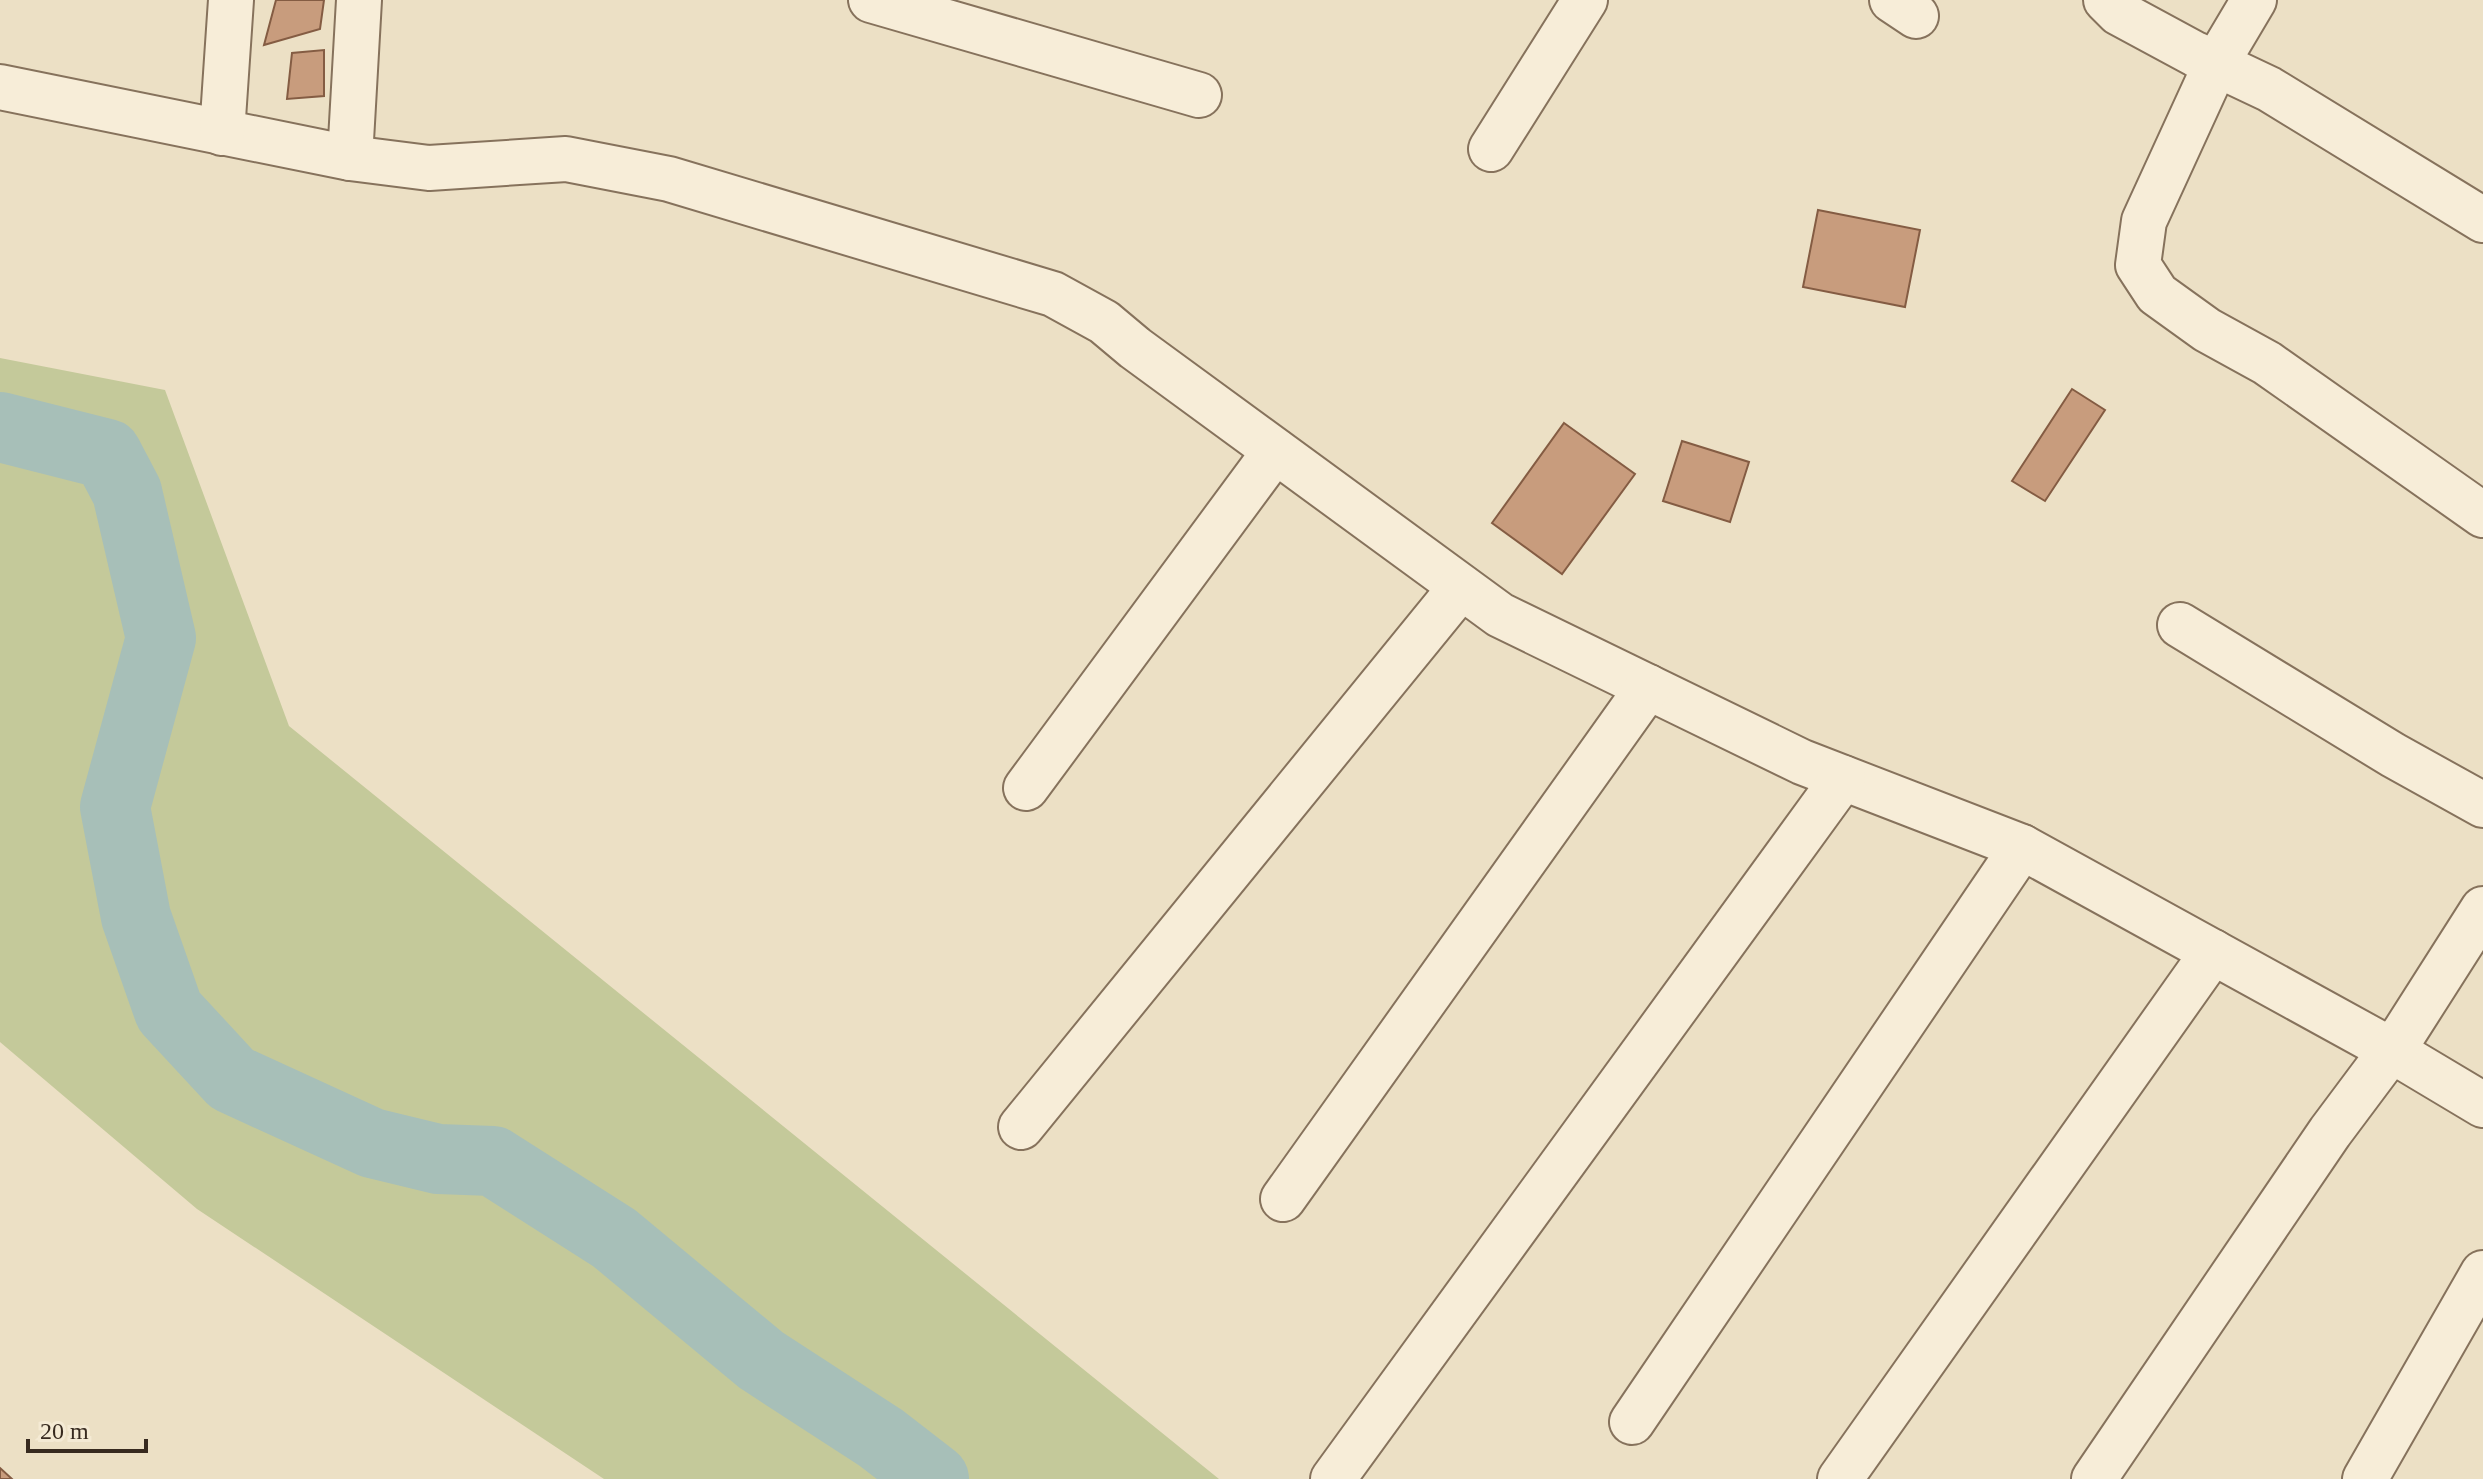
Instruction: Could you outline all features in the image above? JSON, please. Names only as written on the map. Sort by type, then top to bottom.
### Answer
[{"type":"street","points":[[222,133],[231,0]]},
{"type":"street","points":[[350,158],[359,0]]},
{"type":"street","points":[[871,0],[1199,95]]},
{"type":"street","points":[[1491,149],[1585,0]]},
{"type":"street","points":[[2106,0],[2119,13],[2269,89],[2483,220]]},
{"type":"street","points":[[2254,0],[2216,64],[2144,221],[2138,265],[2157,294],[2207,330],[2267,363],[2483,515]]},
{"type":"street","points":[[0,87],[350,158],[429,168],[566,159],[654,176],[1053,294],[1104,322],[1135,348],[1500,615],[1802,762],[2022,847],[2391,1050],[2483,1105]]},
{"type":"street","points":[[1026,788],[1275,451]]},
{"type":"street","points":[[1021,1127],[1461,587]]},
{"type":"street","points":[[2180,625],[2393,755],[2483,805]]},
{"type":"street","points":[[1283,1199],[1648,687]]},
{"type":"street","points":[[1333,1479],[1843,778]]},
{"type":"street","points":[[1632,1422],[2022,847]]},
{"type":"street","points":[[2094,1479],[2330,1132],[2391,1050],[2483,909]]},
{"type":"street","points":[[1840,1479],[2213,952]]},
{"type":"street","points":[[2365,1479],[2483,1273]]},
{"type":"green space","points":[[0,358],[165,390],[289,726],[1219,1479],[604,1479],[197,1209],[0,1042]]},
{"type":"building","points":[[276,0],[324,0],[320,29],[264,45]]},
{"type":"building","points":[[324,50],[324,96],[287,99],[292,53]]},
{"type":"building","points":[[1818,210],[1920,230],[1905,307],[1803,287]]},
{"type":"building","points":[[2072,389],[2105,410],[2045,501],[2012,481]]},
{"type":"building","points":[[1564,423],[1635,474],[1562,574],[1492,523]]},
{"type":"building","points":[[1682,441],[1749,462],[1730,522],[1663,501]]},
{"type":"building","points":[[0,1468],[12,1479],[0,1479]]},
{"type":"waterway","points":[[0,427],[107,454],[127,492],[161,638],[115,807],[136,917],[169,1011],[232,1079],[372,1143],[438,1159],[493,1161],[614,1238],[761,1360],[881,1438],[934,1479]]}]
